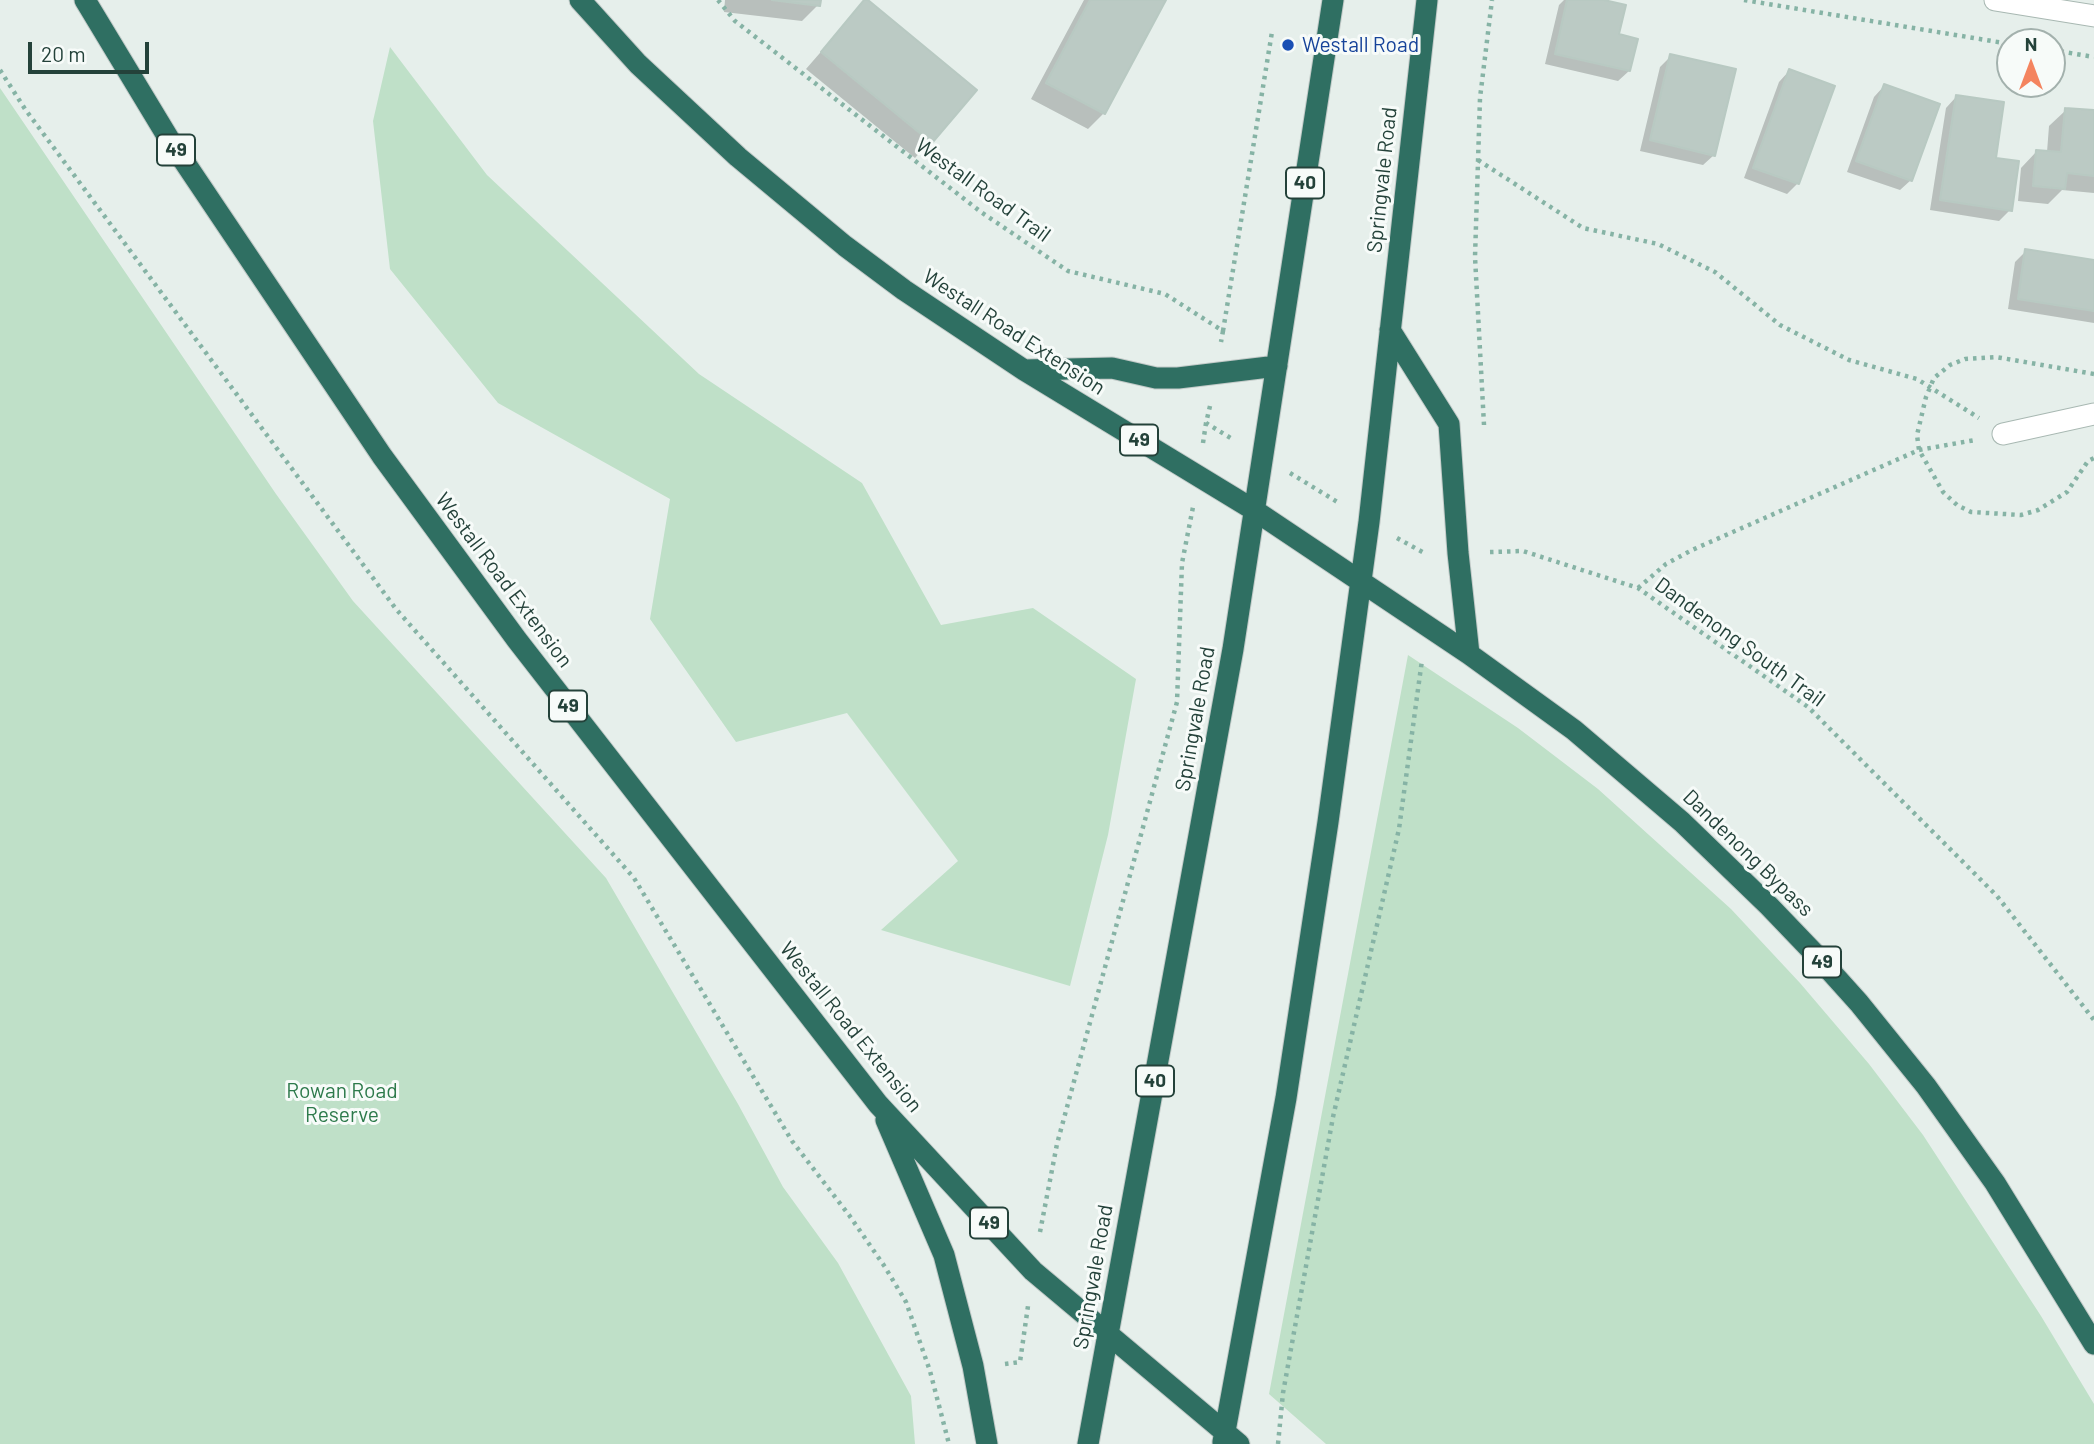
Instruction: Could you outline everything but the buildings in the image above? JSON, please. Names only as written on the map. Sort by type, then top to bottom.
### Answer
[{"type":"highway","name":"Westall Road Extension","points":[[85,0],[169,139],[382,456],[517,640],[878,1104],[1033,1271],[1108,1332]]},
{"type":"highway","name":"Westall Road Extension","points":[[580,0],[638,64],[679,103],[794,205],[904,290],[1024,370],[1254,510]]},
{"type":"highway","name":"Springvale Road","points":[[1088,1444],[1208,791],[1333,0]]},
{"type":"highway","name":"Springvale Road","points":[[1229,1440],[1288,1086],[1361,582],[1427,0]]},
{"type":"highway","points":[[1390,330],[1449,424],[1458,553],[1469,654]]},
{"type":"highway","points":[[1024,370],[1112,368],[1156,378],[1277,366]]},
{"type":"highway","name":"Dandenong Bypass","points":[[1254,510],[1469,654],[1574,730],[1631,776],[1725,862],[1859,1003],[1926,1086],[1995,1183],[2094,1344]]},
{"type":"highway","points":[[878,1104],[944,1255],[974,1366],[987,1444]]},
{"type":"highway","name":"49","points":[[1108,1332],[1229,1440]]},
{"type":"street","points":[[1995,0],[2094,16]]},
{"type":"street","points":[[2003,434],[2094,414]]},
{"type":"path","name":"Westall Road Trail","points":[[719,0],[735,21],[981,212],[1068,271],[1165,294],[1223,331]]},
{"type":"path","points":[[1484,430],[1475,257],[1480,98],[1492,0]]},
{"type":"path","points":[[1744,0],[1996,42]]},
{"type":"path","points":[[930,1371],[1020,1362],[1033,1271],[1057,1144],[1177,702],[1182,563],[1206,424],[1218,372],[1272,32]]},
{"type":"path","points":[[2066,52],[2094,57]]},
{"type":"path","points":[[0,70],[34,120],[396,608],[634,878],[792,1141],[885,1267],[906,1302],[930,1371],[949,1444]]},
{"type":"path","points":[[1478,160],[1583,228],[1658,244],[1715,272],[1780,324],[1849,360],[1917,379],[2003,434]]},
{"type":"path","name":"Dandenong South Trail","points":[[1206,424],[1433,558],[1458,553],[1523,551],[1638,588],[1808,708],[1997,896],[2094,1020]]},
{"type":"path","points":[[1638,588],[1667,564],[1692,550],[1919,450],[2003,434]]},
{"type":"path","points":[[1278,1444],[1283,1393],[1333,1117],[1399,829],[1422,662]]},
{"type":"green space","points":[[390,47],[487,175],[699,374],[862,483],[941,625],[1033,608],[1136,679],[1108,835],[1070,986],[881,930],[958,861],[847,713],[736,742],[650,619],[670,499],[498,403],[390,269],[373,121]]},
{"type":"green space","name":"Rowan Road Reserve","points":[[0,88],[276,494],[353,601],[606,878],[738,1104],[783,1187],[838,1263],[911,1396],[915,1444],[0,1444]]},
{"type":"green space","points":[[1408,655],[1518,728],[1598,789],[1731,909],[1800,983],[1869,1064],[1923,1135],[2041,1316],[2094,1404],[2094,1444],[1326,1444],[1269,1394]]},
{"type":"place","name":"Westall Road","points":[[1288,45]]}]
